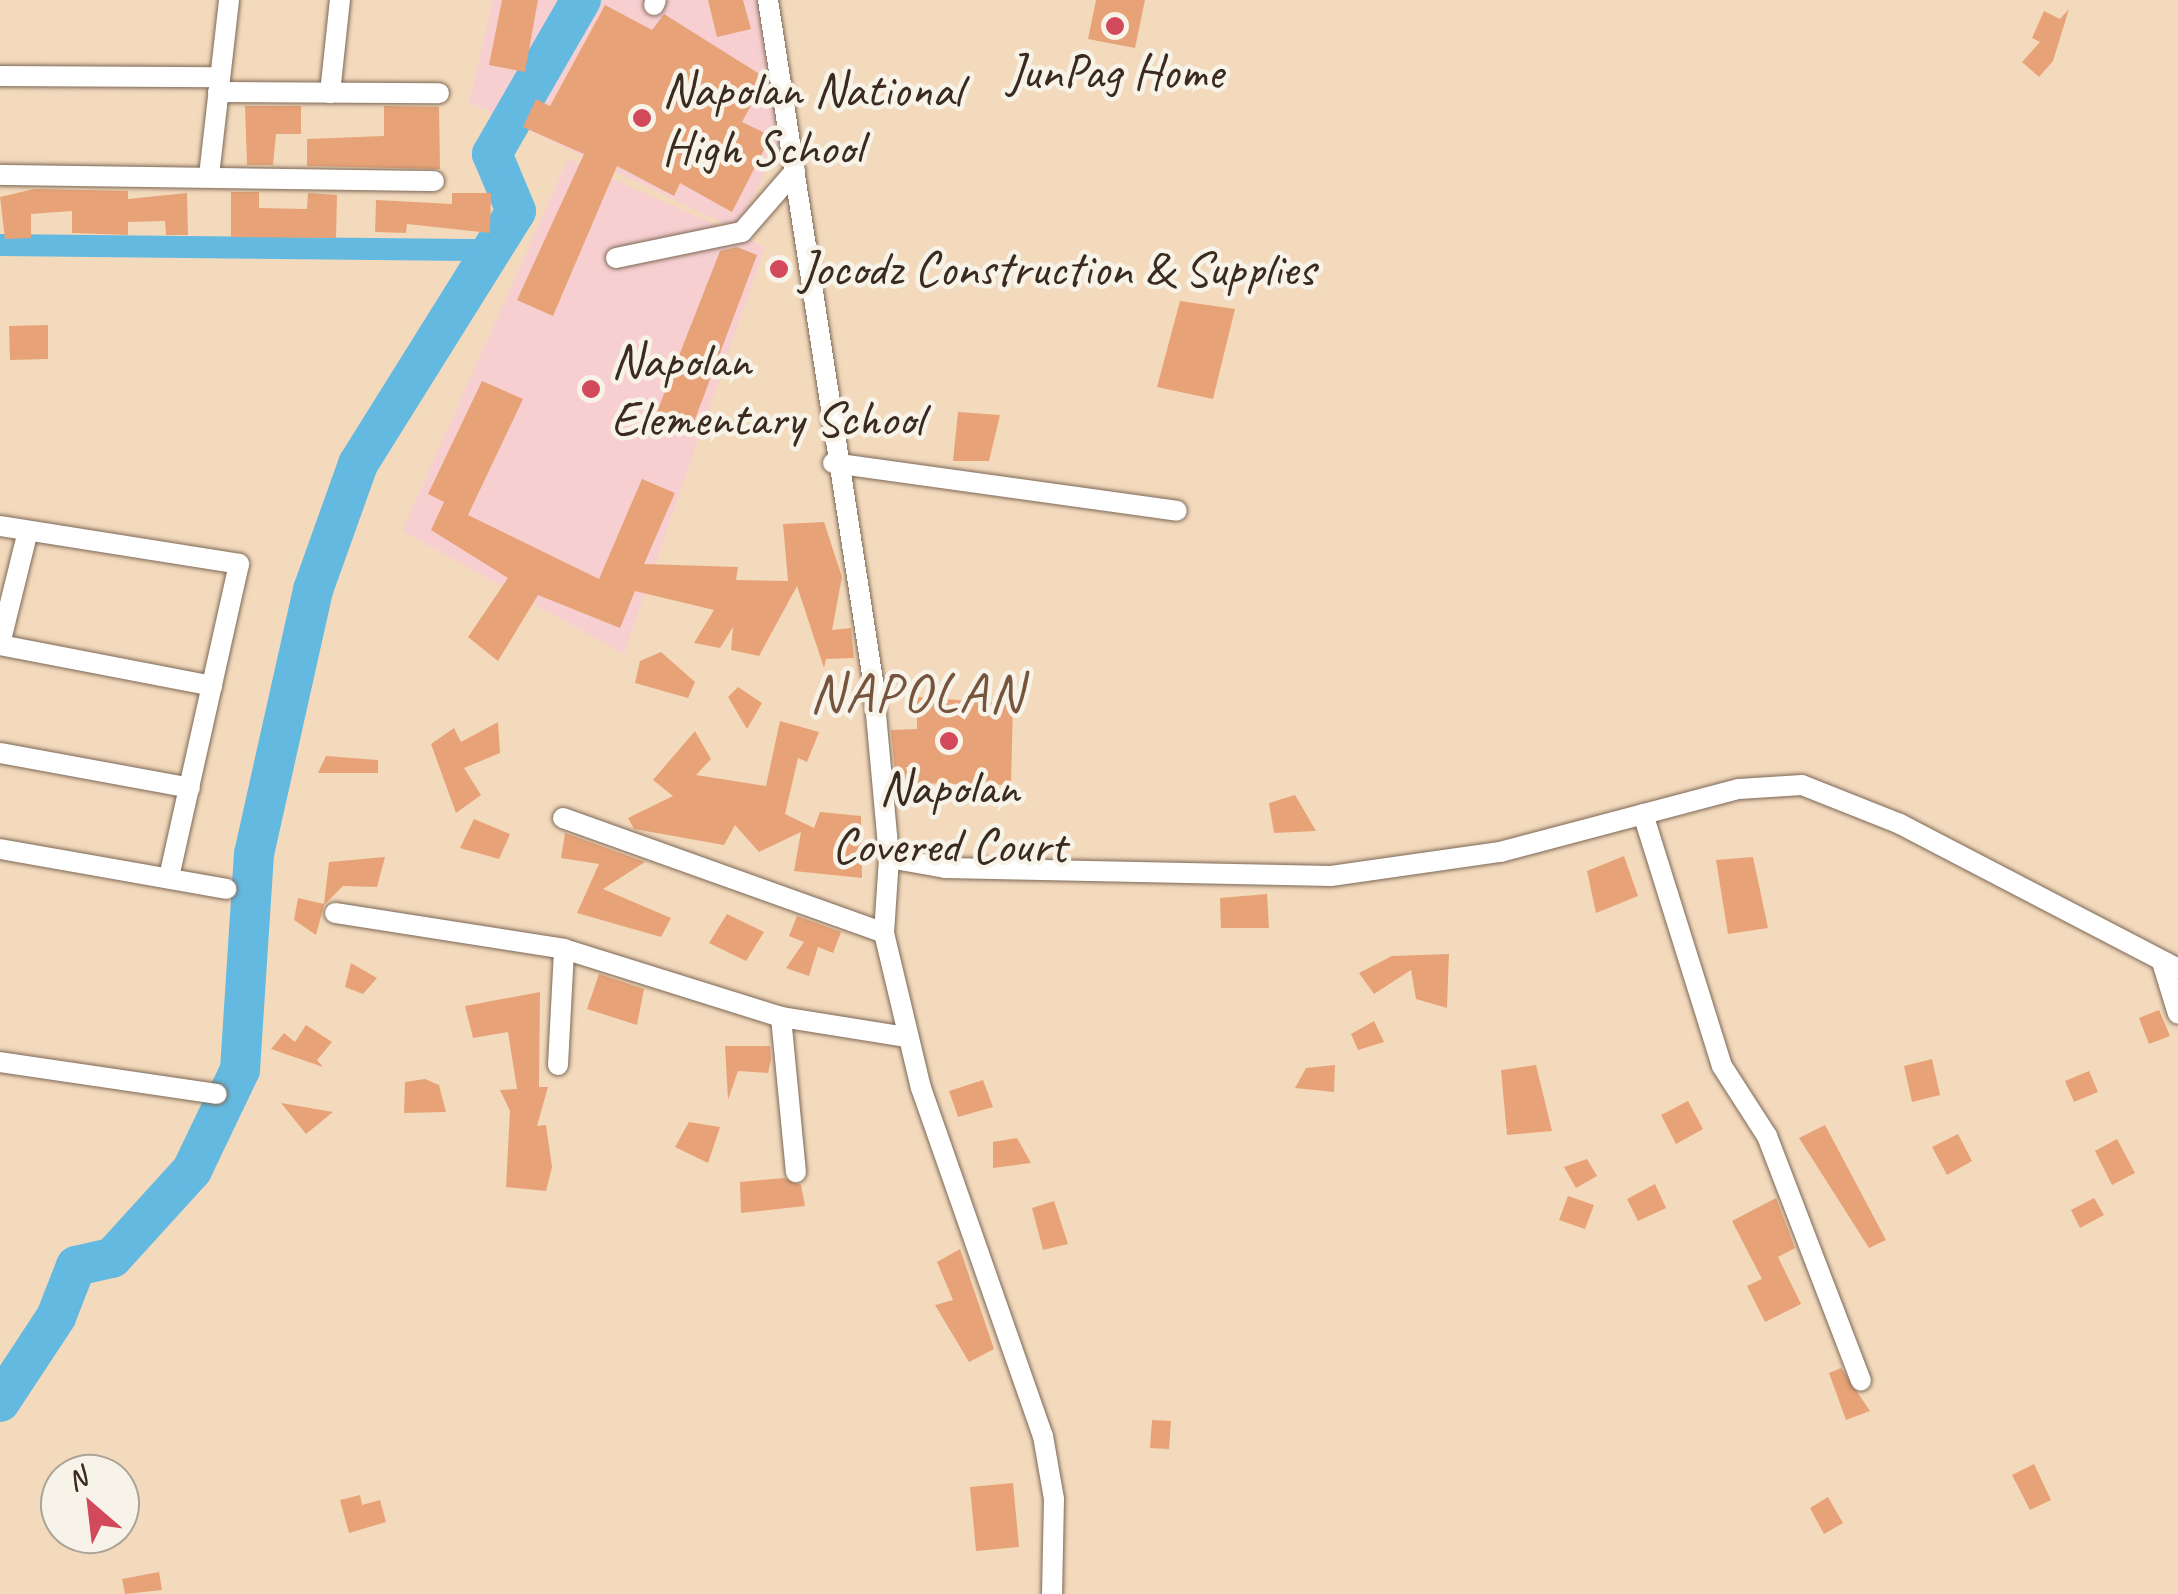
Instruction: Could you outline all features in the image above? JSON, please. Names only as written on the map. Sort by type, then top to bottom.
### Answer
[{"type":"street","points":[[209,176],[229,0]]},
{"type":"street","points":[[330,93],[340,0]]},
{"type":"street","points":[[768,0],[833,463],[873,681],[889,858],[884,932],[906,1037],[1043,1436],[1054,1500],[1052,1594]]},
{"type":"street","points":[[0,76],[330,93],[439,92]]},
{"type":"street","points":[[616,258],[742,232],[795,171]]},
{"type":"street","points":[[0,175],[434,180]]},
{"type":"street","points":[[833,463],[1178,511]]},
{"type":"street","points":[[0,526],[239,564],[169,878]]},
{"type":"street","points":[[28,531],[0,644],[212,686]]},
{"type":"street","points":[[0,753],[190,788]]},
{"type":"street","points":[[889,858],[944,868],[1330,876],[1500,852],[1770,784],[1840,795],[2170,965],[2178,1014]]},
{"type":"street","points":[[1642,814],[1722,1066],[1767,1136],[1861,1381]]},
{"type":"street","points":[[563,818],[884,932]]},
{"type":"street","points":[[0,848],[227,889]]},
{"type":"street","points":[[335,913],[564,950],[781,1017],[906,1037]]},
{"type":"street","points":[[558,1065],[564,950]]},
{"type":"street","points":[[781,1017],[796,1172]]},
{"type":"street","points":[[0,1062],[217,1094]]},
{"type":"shaded area","name":"Napolan National High School","points":[[493,0],[761,0],[782,135],[738,230],[469,102]]},
{"type":"shaded area","name":"Napolan Elementary School","points":[[568,159],[765,247],[624,654],[402,531]]},
{"type":"building","points":[[502,0],[538,0],[525,72],[489,65]]},
{"type":"building","points":[[708,0],[743,0],[751,29],[717,37]]},
{"type":"building","name":"JunPag Home","points":[[1096,0],[1145,0],[1135,48],[1088,39]]},
{"type":"building","points":[[605,5],[652,30],[664,14],[766,78],[742,122],[771,136],[732,212],[680,183],[674,196],[617,166],[553,316],[517,300],[584,154],[523,127],[536,99],[550,106]]},
{"type":"building","points":[[2069,9],[2053,61],[2039,77],[2022,62],[2040,42],[2032,38],[2044,11],[2060,19]]},
{"type":"building","points":[[245,106],[301,106],[301,134],[276,134],[273,165],[247,165]]},
{"type":"building","points":[[384,106],[439,107],[440,169],[307,166],[307,139],[384,136]]},
{"type":"building","points":[[34,189],[128,191],[128,199],[187,193],[188,235],[166,235],[165,221],[128,222],[128,235],[72,233],[72,211],[31,214],[31,238],[5,239],[0,197]]},
{"type":"building","points":[[231,192],[259,192],[259,208],[307,209],[308,193],[337,195],[336,238],[231,237]]},
{"type":"building","points":[[452,193],[491,193],[490,233],[407,224],[406,233],[375,232],[376,200],[452,204]]},
{"type":"building","points":[[737,247],[757,255],[689,435],[653,422],[720,251]]},
{"type":"building","points":[[1180,301],[1235,309],[1213,399],[1157,387]]},
{"type":"building","points":[[48,325],[48,359],[10,360],[9,326]]},
{"type":"building","points":[[482,381],[523,399],[468,515],[599,579],[642,479],[675,493],[644,564],[738,567],[736,580],[788,581],[783,524],[824,522],[842,577],[832,630],[851,628],[854,658],[826,659],[824,668],[797,586],[759,656],[731,650],[733,627],[720,648],[694,643],[714,610],[635,591],[620,628],[538,595],[498,661],[468,637],[508,578],[431,530],[444,502],[428,494]]},
{"type":"building","points":[[958,412],[1000,415],[989,461],[953,461]]},
{"type":"building","points":[[661,652],[695,682],[688,698],[635,683],[640,661]]},
{"type":"building","points":[[738,687],[762,703],[747,729],[728,697]]},
{"type":"building","points":[[917,697],[1013,704],[1011,785],[913,783],[912,805],[898,805],[891,730],[917,729]]},
{"type":"building","points":[[780,721],[819,732],[807,762],[798,758],[785,814],[814,828],[820,812],[861,816],[862,878],[794,871],[801,832],[759,852],[735,825],[724,845],[634,829],[628,818],[673,796],[653,780],[695,731],[711,759],[696,775],[766,786]]},
{"type":"building","points":[[498,722],[500,753],[464,768],[481,795],[456,813],[431,744],[454,728],[461,742]]},
{"type":"building","points":[[326,756],[378,760],[378,773],[318,773]]},
{"type":"building","points":[[1295,795],[1316,831],[1274,833],[1269,803]]},
{"type":"building","points":[[474,819],[510,834],[499,859],[460,848]]},
{"type":"building","points":[[565,833],[645,862],[603,889],[671,918],[661,937],[577,913],[599,864],[561,858]]},
{"type":"building","points":[[1624,856],[1638,896],[1596,913],[1587,871]]},
{"type":"building","points":[[385,857],[377,887],[343,886],[324,905],[316,935],[294,920],[298,898],[324,904],[329,862]]},
{"type":"building","points":[[1753,857],[1768,928],[1728,934],[1716,860]]},
{"type":"building","points":[[1267,894],[1269,928],[1221,928],[1220,898]]},
{"type":"building","points":[[727,914],[764,932],[746,961],[709,943]]},
{"type":"building","points":[[797,916],[841,932],[833,953],[818,947],[809,976],[786,968],[804,942],[789,936]]},
{"type":"building","points":[[1449,954],[1447,1008],[1416,999],[1411,970],[1374,994],[1359,973],[1392,956]]},
{"type":"building","points":[[351,963],[377,978],[363,994],[345,987]]},
{"type":"building","points":[[599,974],[644,989],[637,1025],[587,1009]]},
{"type":"building","points":[[540,992],[539,1087],[548,1087],[537,1126],[546,1125],[552,1167],[546,1191],[506,1187],[510,1111],[500,1090],[517,1089],[508,1032],[473,1038],[465,1006]]},
{"type":"building","points":[[2159,1010],[2170,1036],[2149,1044],[2139,1018]]},
{"type":"building","points":[[1374,1021],[1384,1042],[1358,1050],[1351,1034]]},
{"type":"building","points":[[306,1025],[332,1042],[317,1060],[323,1067],[271,1049],[284,1033],[295,1042]]},
{"type":"building","points":[[725,1046],[770,1046],[771,1059],[768,1073],[738,1071],[728,1100]]},
{"type":"building","points":[[1932,1059],[1940,1095],[1912,1102],[1904,1066]]},
{"type":"building","points":[[1335,1065],[1334,1092],[1295,1088],[1306,1068]]},
{"type":"building","points":[[1536,1065],[1552,1131],[1507,1135],[1501,1070]]},
{"type":"building","points":[[2089,1071],[2098,1092],[2074,1102],[2065,1081]]},
{"type":"building","points":[[425,1079],[439,1085],[446,1112],[404,1113],[405,1082]]},
{"type":"building","points":[[983,1080],[993,1107],[958,1117],[949,1091]]},
{"type":"building","points":[[1688,1101],[1703,1129],[1676,1144],[1661,1115]]},
{"type":"building","points":[[281,1103],[333,1112],[306,1134]]},
{"type":"building","points":[[689,1122],[720,1127],[708,1163],[675,1147]]},
{"type":"building","points":[[1825,1125],[1886,1240],[1869,1248],[1799,1138]]},
{"type":"building","points":[[1958,1134],[1972,1161],[1947,1175],[1932,1147]]},
{"type":"building","points":[[1017,1138],[1031,1163],[993,1168],[993,1142]]},
{"type":"building","points":[[2117,1139],[2135,1173],[2112,1185],[2095,1151]]},
{"type":"building","points":[[1587,1159],[1597,1176],[1576,1188],[1564,1167]]},
{"type":"building","points":[[784,1178],[801,1185],[805,1206],[741,1213],[740,1182]]},
{"type":"building","points":[[1655,1184],[1666,1208],[1638,1221],[1627,1199]]},
{"type":"building","points":[[1568,1196],[1594,1205],[1585,1229],[1559,1220]]},
{"type":"building","points":[[1776,1198],[1795,1248],[1778,1257],[1801,1304],[1765,1322],[1747,1286],[1762,1279],[1732,1221]]},
{"type":"building","points":[[2094,1198],[2104,1215],[2080,1228],[2071,1210]]},
{"type":"building","points":[[1054,1201],[1068,1244],[1043,1250],[1032,1208]]},
{"type":"building","points":[[960,1249],[994,1349],[969,1362],[935,1305],[953,1300],[937,1262]]},
{"type":"building","points":[[1841,1368],[1870,1411],[1846,1420],[1829,1373]]},
{"type":"building","points":[[1152,1420],[1171,1421],[1169,1449],[1150,1448]]},
{"type":"building","points":[[2034,1464],[2051,1500],[2030,1510],[2012,1475]]},
{"type":"building","points":[[1013,1483],[1019,1547],[976,1551],[970,1487]]},
{"type":"building","points":[[360,1495],[362,1505],[380,1500],[386,1522],[349,1533],[340,1500]]},
{"type":"building","points":[[1828,1497],[1843,1523],[1824,1534],[1810,1508]]},
{"type":"building","points":[[159,1572],[162,1590],[125,1594],[122,1579]]},
{"type":"waterway","points":[[0,1402],[56,1317],[76,1266],[112,1258],[192,1170],[240,1070],[254,854],[313,590],[358,464],[516,211],[492,154],[581,0]]},
{"type":"waterway","points":[[0,245],[495,250]]},
{"type":"place","name":"JunPag Home","points":[[1115,26]]},
{"type":"place","name":"Napolan National High School","points":[[642,118]]},
{"type":"place","name":"Jocodz Construction & Supplies","points":[[779,269]]},
{"type":"place","name":"Napolan Elementary School","points":[[591,389]]},
{"type":"place","name":"Napolan Covered Court","points":[[949,741]]},
{"type":"district","name":"NAPOLAN","points":[[917,694]]}]
